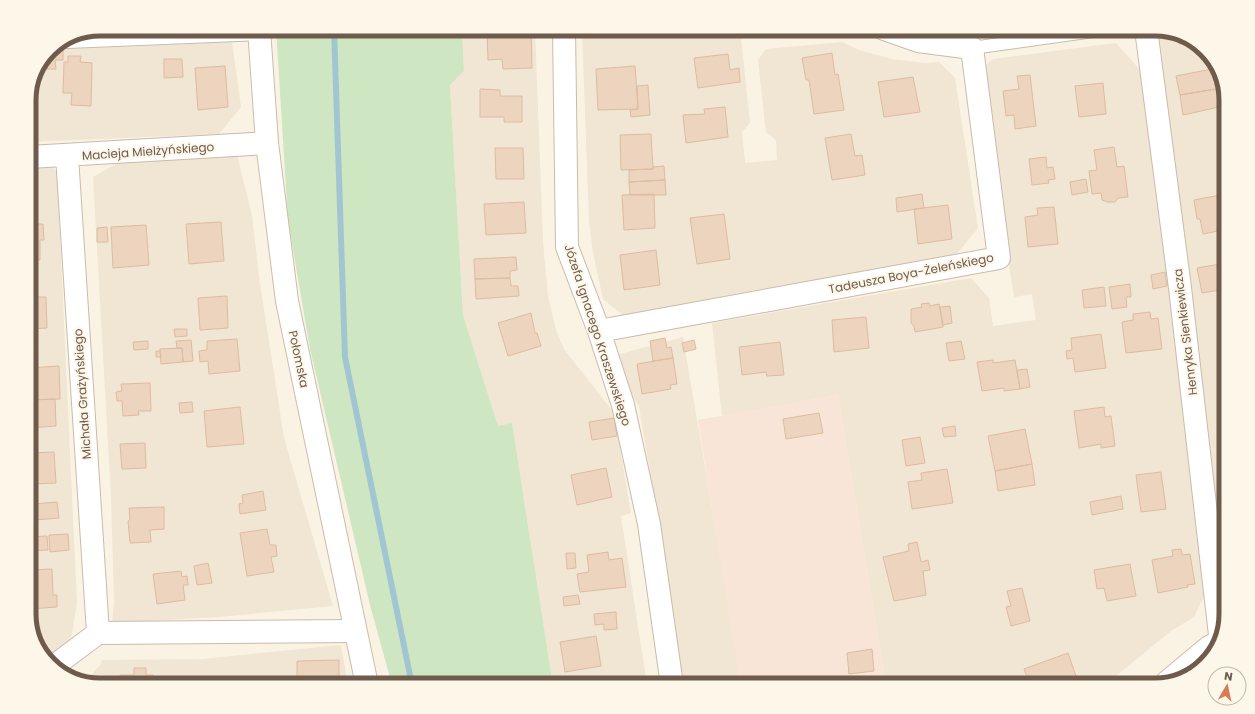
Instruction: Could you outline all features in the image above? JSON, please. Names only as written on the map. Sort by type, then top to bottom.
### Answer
[{"type":"street","points":[[94,37],[110,36]]},
{"type":"street","name":"Połomska","points":[[259,36],[267,142],[287,301],[365,678]]},
{"type":"street","name":"Józefa Ignacego Kraszewskiego","points":[[564,36],[567,247],[599,331],[623,405],[649,524],[671,678]]},
{"type":"street","points":[[904,36],[918,41],[971,39]]},
{"type":"street","name":"Henryka Sienkiewicza","points":[[1147,36],[1180,288],[1218,620]]},
{"type":"street","name":"Tadeusza Boya-Żeleńskiego","points":[[599,331],[998,258],[971,39]]},
{"type":"street","name":"Macieja Mielżyńskiego","points":[[36,157],[267,142]]},
{"type":"street","name":"Michała Grażyńskiego","points":[[67,156],[98,632]]},
{"type":"street","points":[[59,663],[98,632],[355,631]]},
{"type":"street","points":[[1177,674],[1210,647]]},
{"type":"lane","points":[[971,39],[1012,36]]},
{"type":"shaded area","points":[[462,36],[535,36],[543,242],[548,296],[556,330],[564,349],[614,413],[631,513],[621,516],[646,678],[552,678],[512,423],[498,427],[463,315],[450,85],[464,71]]},
{"type":"shaded area","points":[[582,36],[756,36],[741,38],[750,123],[742,132],[745,163],[777,160],[776,140],[766,132],[758,60],[766,49],[842,42],[859,50],[892,59],[925,63],[939,62],[955,78],[978,228],[956,255],[746,292],[624,316],[603,299],[593,253],[589,221]]},
{"type":"shaded area","points":[[1156,36],[1171,38],[1194,49],[1206,61],[1210,68],[1217,84],[1219,96],[1219,541]]},
{"type":"shaded area","points":[[232,42],[241,107],[219,134],[36,142],[36,96],[38,84],[49,61],[62,49]]},
{"type":"shaded area","points":[[1116,43],[1142,72],[1191,450],[1204,596],[1194,617],[1171,631],[1114,678],[885,678],[838,395],[722,416],[712,323],[971,278],[989,298],[993,326],[1036,320],[1032,294],[1014,297],[979,72],[993,59]]},
{"type":"shaded area","points":[[237,155],[252,215],[259,277],[284,438],[333,606],[219,617],[112,623],[114,601],[111,498],[93,177],[123,160]]},
{"type":"shaded area","points":[[51,166],[57,172],[77,603],[72,634],[67,643],[51,654],[39,634],[36,618],[36,167]]},
{"type":"shaded area","points":[[683,337],[726,591],[739,678],[677,678],[657,514],[639,406],[629,392],[616,355]]},
{"type":"shaded area","points":[[838,395],[885,678],[739,678],[698,420]]},
{"type":"shaded area","points":[[341,645],[347,678],[100,678],[90,677],[101,664],[102,660],[203,659]]},
{"type":"green space","points":[[276,36],[462,36],[464,71],[450,85],[463,315],[498,426],[512,423],[552,678],[390,678],[370,605],[310,349],[288,220]]},
{"type":"building","points":[[487,36],[531,36],[532,68],[503,69],[502,59],[488,60]]},
{"type":"building","points":[[63,51],[63,60],[55,60],[56,69],[46,69],[49,61],[58,52]]},
{"type":"building","points":[[832,53],[835,75],[838,74],[844,110],[814,114],[809,80],[806,80],[802,58]]},
{"type":"building","points":[[728,54],[730,70],[739,68],[740,82],[698,88],[694,58]]},
{"type":"building","points":[[68,56],[81,56],[80,62],[92,63],[91,106],[71,105],[72,93],[63,93],[64,62],[68,62]]},
{"type":"building","points":[[164,59],[182,59],[183,77],[164,78]]},
{"type":"building","points":[[225,66],[228,107],[198,110],[195,68]]},
{"type":"building","points":[[635,66],[638,109],[598,110],[596,69]]},
{"type":"building","points":[[1211,69],[1216,89],[1180,95],[1176,76]]},
{"type":"building","points":[[1030,75],[1036,126],[1015,129],[1014,115],[1006,116],[1003,91],[1019,89],[1017,76]]},
{"type":"building","points":[[913,77],[920,112],[884,117],[878,82]]},
{"type":"building","points":[[1103,83],[1106,114],[1079,117],[1075,86]]},
{"type":"building","points":[[648,85],[650,115],[631,117],[630,110],[638,109],[637,86]]},
{"type":"building","points":[[480,89],[500,90],[500,96],[522,96],[522,122],[504,122],[504,117],[480,117]]},
{"type":"building","points":[[1216,89],[1219,107],[1183,115],[1180,95]]},
{"type":"building","points":[[725,107],[728,137],[686,143],[683,115],[705,114],[704,109]]},
{"type":"building","points":[[651,134],[653,169],[621,170],[620,135]]},
{"type":"building","points":[[851,134],[855,156],[862,155],[865,175],[832,180],[825,138]]},
{"type":"building","points":[[1114,147],[1117,167],[1124,166],[1128,197],[1118,198],[1115,202],[1108,202],[1102,200],[1101,193],[1092,194],[1089,171],[1097,170],[1094,150]]},
{"type":"building","points":[[495,148],[523,148],[524,179],[496,179]]},
{"type":"building","points":[[1046,157],[1047,168],[1053,167],[1055,179],[1048,180],[1049,183],[1032,185],[1029,159]]},
{"type":"building","points":[[664,166],[665,180],[629,182],[629,170],[653,169],[653,167]]},
{"type":"building","points":[[1086,179],[1088,192],[1072,195],[1070,182]]},
{"type":"building","points":[[665,180],[666,195],[630,195],[629,182]]},
{"type":"building","points":[[654,194],[655,228],[624,230],[622,195]]},
{"type":"building","points":[[922,194],[924,208],[897,212],[896,198]]},
{"type":"building","points":[[1219,195],[1219,238],[1218,231],[1203,234],[1200,219],[1197,219],[1194,200]]},
{"type":"building","points":[[524,202],[526,233],[486,235],[484,204]]},
{"type":"building","points":[[948,205],[952,239],[918,244],[914,209]]},
{"type":"building","points":[[1054,207],[1058,244],[1028,247],[1025,217],[1038,215],[1037,208]]},
{"type":"building","points":[[724,214],[730,259],[697,264],[690,218]]},
{"type":"building","points":[[221,222],[224,261],[189,264],[186,224]]},
{"type":"building","points":[[36,224],[43,224],[44,240],[40,240],[40,260],[36,260]]},
{"type":"building","points":[[146,225],[149,265],[113,268],[111,227]]},
{"type":"building","points":[[107,227],[108,242],[97,242],[97,228]]},
{"type":"building","points":[[656,250],[660,285],[624,290],[620,255]]},
{"type":"building","points":[[516,257],[517,270],[510,271],[510,278],[475,279],[474,259]]},
{"type":"building","points":[[1219,264],[1219,290],[1202,293],[1197,268]]},
{"type":"building","points":[[1165,272],[1167,286],[1153,289],[1151,275]]},
{"type":"building","points":[[510,278],[511,286],[518,286],[519,296],[476,299],[475,279]]},
{"type":"building","points":[[1130,284],[1131,297],[1126,297],[1127,307],[1112,309],[1109,287]]},
{"type":"building","points":[[1104,287],[1106,306],[1084,308],[1082,290]]},
{"type":"building","points":[[227,296],[228,328],[200,330],[198,298]]},
{"type":"building","points":[[36,297],[46,297],[47,328],[36,329]]},
{"type":"building","points":[[929,303],[930,306],[939,304],[943,327],[915,332],[914,326],[911,323],[911,309],[922,307],[921,304]]},
{"type":"building","points":[[950,306],[952,323],[943,325],[940,307]]},
{"type":"building","points":[[1150,312],[1151,319],[1158,318],[1162,349],[1126,353],[1122,322],[1133,320],[1133,314]]},
{"type":"building","points":[[531,313],[535,333],[537,333],[541,346],[508,356],[498,323]]},
{"type":"building","points":[[866,317],[869,348],[834,352],[832,320]]},
{"type":"building","points":[[174,329],[187,329],[187,336],[175,337]]},
{"type":"building","points":[[1101,334],[1106,368],[1075,372],[1073,358],[1067,359],[1066,351],[1072,350],[1071,338]]},
{"type":"building","points":[[665,338],[667,348],[671,347],[673,358],[653,361],[650,341]]},
{"type":"building","points":[[237,339],[240,371],[209,374],[208,361],[200,362],[199,351],[207,350],[207,341]]},
{"type":"building","points":[[191,340],[193,361],[183,362],[182,348],[177,348],[176,341]]},
{"type":"building","points":[[694,340],[696,349],[684,352],[682,343]]},
{"type":"building","points":[[148,341],[148,349],[134,350],[133,342]]},
{"type":"building","points":[[961,341],[965,359],[949,361],[946,343]]},
{"type":"building","points":[[780,342],[784,375],[767,376],[766,372],[742,375],[739,347]]},
{"type":"building","points":[[182,348],[183,362],[161,364],[160,349]]},
{"type":"building","points":[[156,351],[160,351],[161,357],[156,357]]},
{"type":"building","points":[[673,358],[677,384],[670,385],[671,389],[642,394],[637,364]]},
{"type":"building","points":[[993,360],[993,363],[1015,360],[1020,389],[1004,391],[1004,388],[982,391],[977,362]]},
{"type":"building","points":[[59,366],[60,399],[36,400],[36,368]]},
{"type":"building","points":[[1027,369],[1030,387],[1020,389],[1017,370]]},
{"type":"building","points":[[150,383],[151,411],[138,411],[139,415],[123,416],[122,401],[117,401],[116,392],[122,391],[121,384]]},
{"type":"building","points":[[55,399],[56,426],[36,427],[36,400]]},
{"type":"building","points":[[192,402],[193,412],[180,413],[179,403]]},
{"type":"building","points":[[240,407],[244,444],[207,447],[204,411]]},
{"type":"building","points":[[1104,407],[1105,417],[1111,416],[1115,446],[1101,448],[1101,444],[1079,448],[1074,411]]},
{"type":"building","points":[[819,413],[823,433],[786,439],[783,419]]},
{"type":"building","points":[[614,418],[617,436],[592,440],[589,422]]},
{"type":"building","points":[[955,426],[956,436],[944,437],[942,428]]},
{"type":"building","points":[[1025,429],[1032,464],[995,471],[988,436]]},
{"type":"building","points":[[920,437],[925,463],[906,466],[902,440]]},
{"type":"building","points":[[145,443],[146,468],[122,469],[120,444]]},
{"type":"building","points":[[54,452],[56,483],[36,484],[36,453]]},
{"type":"building","points":[[1032,464],[1035,485],[998,491],[995,471]]},
{"type":"building","points":[[606,468],[612,497],[577,505],[571,475]]},
{"type":"building","points":[[947,469],[953,503],[912,509],[908,482],[922,480],[921,473]]},
{"type":"building","points":[[1161,472],[1166,509],[1141,512],[1136,475]]},
{"type":"building","points":[[263,491],[266,510],[240,514],[239,504],[243,503],[242,495]]},
{"type":"building","points":[[1121,496],[1123,509],[1092,515],[1090,502]]},
{"type":"building","points":[[57,502],[59,518],[36,520],[36,504]]},
{"type":"building","points":[[164,507],[164,529],[150,530],[151,542],[130,543],[128,521],[130,519],[129,508]]},
{"type":"building","points":[[267,529],[270,545],[276,545],[277,556],[271,557],[274,572],[247,576],[240,533]]},
{"type":"building","points":[[68,534],[69,550],[50,552],[49,535]]},
{"type":"building","points":[[47,536],[48,550],[36,551],[36,537]]},
{"type":"building","points":[[917,542],[921,562],[928,560],[930,570],[923,571],[926,595],[894,601],[883,557],[909,551],[908,544]]},
{"type":"building","points":[[1181,549],[1182,555],[1190,554],[1195,584],[1187,585],[1188,587],[1158,593],[1152,560],[1173,556],[1172,550]]},
{"type":"building","points":[[608,552],[609,560],[622,558],[626,587],[580,592],[577,574],[589,572],[587,555]]},
{"type":"building","points":[[566,553],[575,553],[576,568],[567,569]]},
{"type":"building","points":[[208,563],[212,583],[197,585],[194,566]]},
{"type":"building","points":[[1130,564],[1136,596],[1107,601],[1104,588],[1097,589],[1094,570]]},
{"type":"building","points":[[52,569],[53,595],[57,595],[57,607],[36,608],[36,570]]},
{"type":"building","points":[[181,571],[182,577],[187,576],[188,585],[183,585],[185,600],[157,604],[153,574]]},
{"type":"building","points":[[1022,588],[1030,621],[1011,626],[1006,607],[1011,606],[1007,591]]},
{"type":"building","points":[[578,595],[580,604],[564,606],[563,597]]},
{"type":"building","points":[[616,612],[617,629],[604,630],[604,624],[595,625],[594,614]]},
{"type":"building","points":[[596,636],[601,666],[565,672],[560,642]]},
{"type":"building","points":[[872,649],[874,671],[849,674],[847,653]]},
{"type":"building","points":[[1068,653],[1077,678],[1027,678],[1024,669]]},
{"type":"building","points":[[339,660],[339,678],[297,678],[297,661]]},
{"type":"building","points":[[134,668],[146,668],[146,675],[153,675],[153,678],[120,678],[120,675],[134,675]]},
{"type":"waterway","points":[[334,36],[345,357],[411,678]]}]
